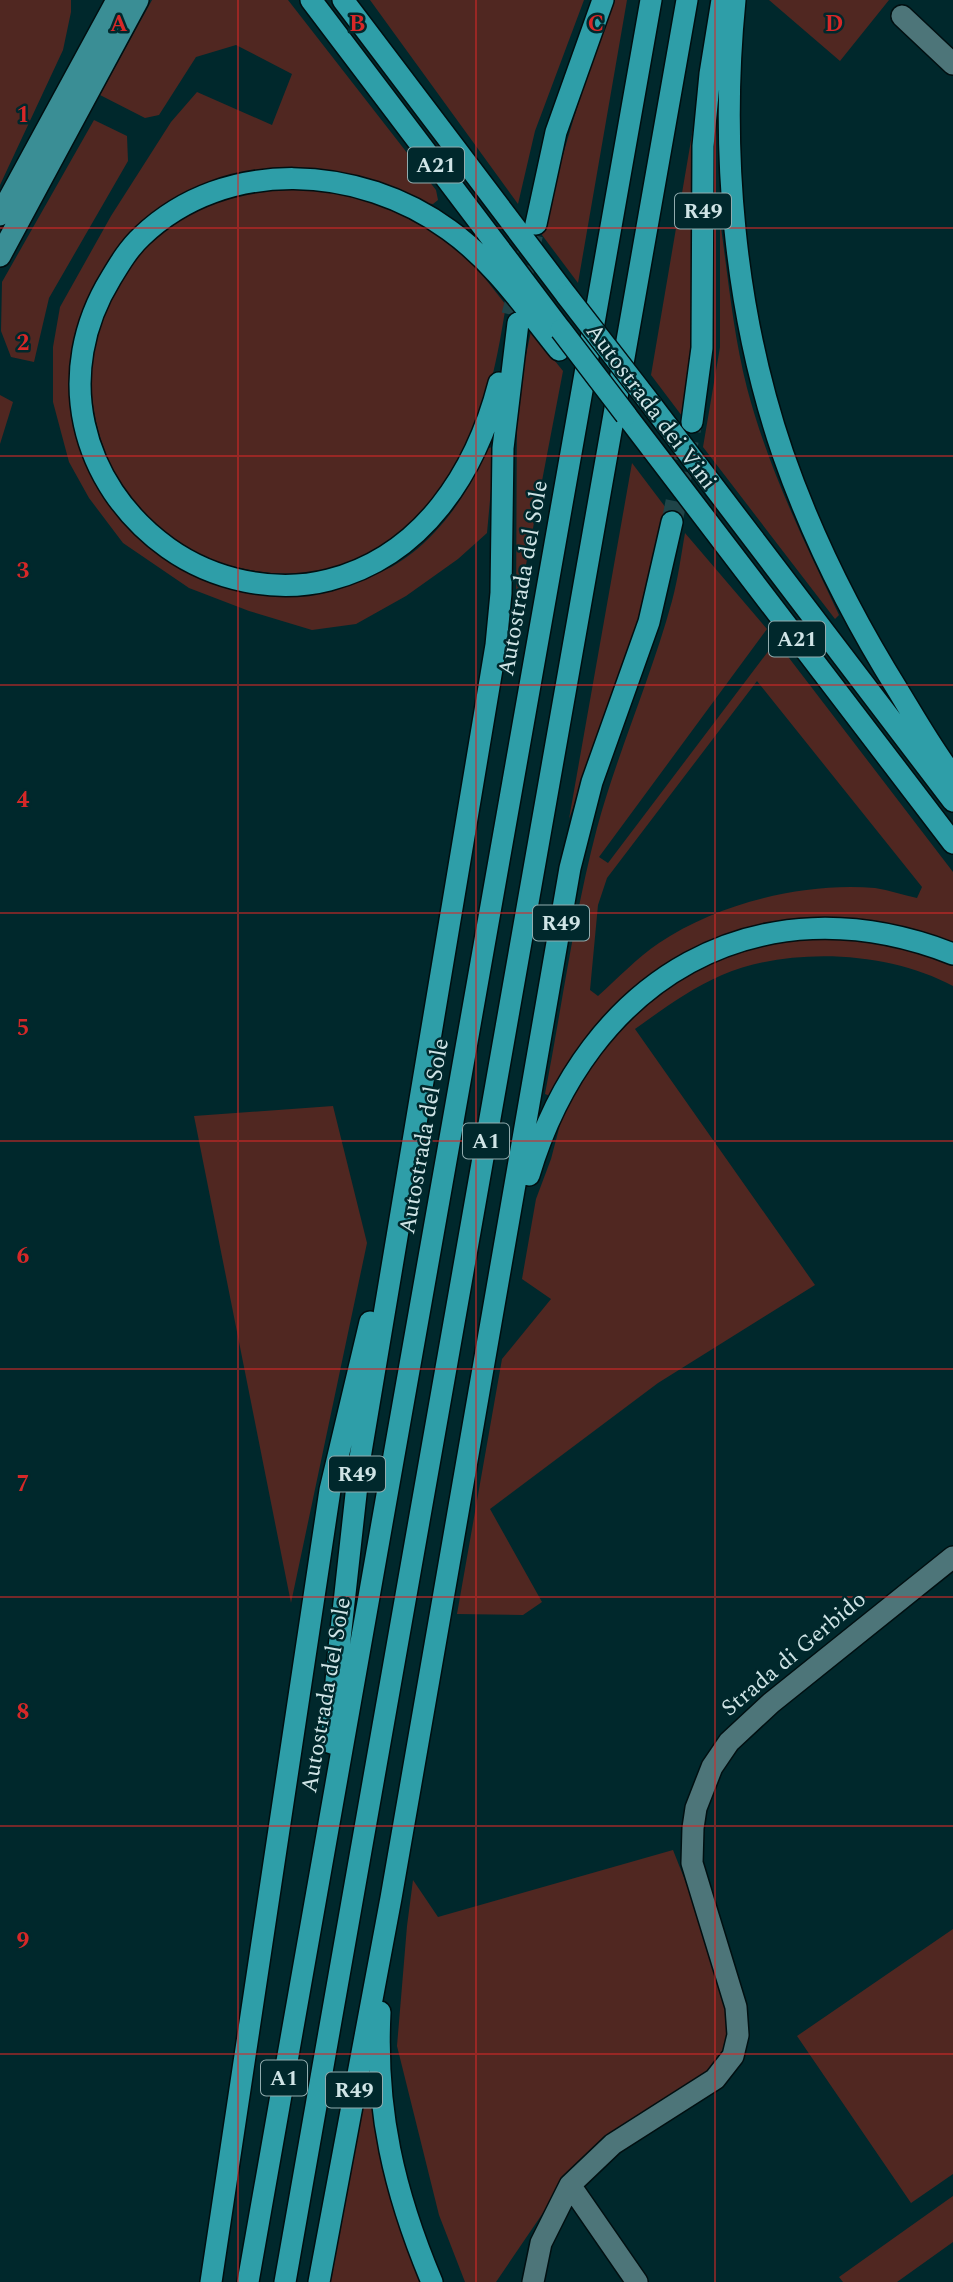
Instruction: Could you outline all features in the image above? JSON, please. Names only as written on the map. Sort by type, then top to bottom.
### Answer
[{"type":"highway","name":"Autostrada dei Vini","points":[[311,0],[560,340],[641,434],[953,843]]},
{"type":"highway","name":"Autostrada dei Vini","points":[[343,0],[953,801]]},
{"type":"highway","points":[[536,224],[556,132],[603,0]]},
{"type":"highway","name":"Autostrada del Sole","points":[[248,2282],[651,0]]},
{"type":"highway","name":"A1","points":[[285,2282],[687,0]]},
{"type":"highway","name":"R49","points":[[692,422],[702,348],[703,146],[710,74],[722,0]]},
{"type":"highway","points":[[735,0],[729,73],[731,172],[743,286],[765,393],[783,455],[849,606],[877,657],[953,776]]},
{"type":"highway","name":"R49","points":[[320,1874],[354,1502],[376,1357],[408,1180],[422,1077],[496,645],[501,593],[503,448],[515,319],[493,408],[474,453],[437,510],[403,545],[382,560],[345,576],[321,582],[280,585],[226,577],[196,566],[154,538],[131,518],[101,472],[82,414],[79,387],[85,339],[98,298],[125,255],[165,218],[216,192],[241,184],[302,177],[332,180],[422,212],[462,240],[491,265],[560,340]]},
{"type":"highway","name":"R49","points":[[320,2282],[391,1898],[576,842],[592,782],[649,622],[672,522]]},
{"type":"highway","points":[[490,1334],[520,1202],[548,1118],[591,1048],[622,1012],[647,990],[698,957],[727,945],[785,930],[860,930],[918,941],[953,954]]},
{"type":"highway","points":[[211,2282],[330,1490],[383,1266],[422,1077]]},
{"type":"highway","points":[[391,1898],[388,1948],[380,1993],[379,2036],[384,2124],[401,2201],[432,2282]]},
{"type":"main road","points":[[0,215],[117,0]]},
{"type":"main road","points":[[0,256],[138,0]]},
{"type":"street","points":[[902,16],[953,64]]},
{"type":"street","name":"Strada di Gerbido","points":[[533,2282],[541,2243],[570,2185],[612,2144],[715,2079],[733,2056],[738,2035],[736,2007],[692,1863],[696,1808],[712,1767],[729,1742],[771,1703],[953,1558]]},
{"type":"street","points":[[570,2185],[637,2282]]},
{"type":"shaded area","points":[[0,0],[71,0],[71,12],[63,50],[0,185]]},
{"type":"shaded area","points":[[152,0],[288,0],[436,190],[438,200],[433,204],[361,180],[178,199],[151,215],[112,256],[95,284],[83,317],[89,466],[217,580],[347,580],[379,573],[400,562],[437,530],[467,490],[486,449],[495,446],[487,533],[458,559],[406,596],[356,624],[312,630],[249,611],[189,588],[123,543],[89,498],[69,462],[53,402],[53,347],[60,307],[111,216],[171,122],[197,92],[272,125],[292,74],[236,45],[196,57],[159,115],[145,118],[100,95]]},
{"type":"shaded area","points":[[370,0],[584,0],[535,131],[518,204]]},
{"type":"shaded area","points":[[614,0],[627,0],[578,283],[542,235],[574,117]]},
{"type":"shaded area","points":[[769,0],[889,0],[840,61]]},
{"type":"shaded area","points":[[696,111],[694,344],[682,416],[651,375]]},
{"type":"shaded area","points":[[94,120],[127,136],[128,161],[49,298],[34,362],[11,357],[1,331],[2,282]]},
{"type":"shaded area","points":[[303,186],[378,202],[442,237],[476,267],[506,305],[493,374],[480,416],[461,458],[428,510],[408,530],[364,558],[340,567],[289,574],[263,572],[217,562],[186,549],[161,531],[122,485],[108,458],[92,401],[91,370],[95,334],[122,275],[133,259],[157,236],[200,209],[230,196],[257,190]]},
{"type":"shaded area","points":[[720,220],[731,304],[747,388],[765,447],[788,504],[839,615],[835,619],[703,447],[720,347]]},
{"type":"shaded area","points":[[531,331],[563,371],[516,617],[517,398]]},
{"type":"shaded area","points":[[0,395],[13,402],[0,444]]},
{"type":"shaded area","points":[[632,463],[666,508],[654,575],[641,622],[569,819]]},
{"type":"shaded area","points":[[685,533],[767,629],[599,857],[608,863],[776,641],[953,872],[953,946],[911,930],[859,922],[698,948],[666,965],[635,988],[603,1018],[572,1058],[550,1096],[545,1094],[589,861],[605,799],[664,630]],"holes":[[[757,681],[922,887],[917,898],[875,888],[820,888],[762,898],[735,906],[682,929],[659,943],[598,996],[590,990],[598,905],[607,878]]]},
{"type":"shaded area","points":[[788,939],[867,939],[953,965],[953,986],[927,974],[870,959],[839,956],[778,960],[722,975],[677,1000],[635,1029],[815,1285],[658,1383],[490,1509],[542,1602],[523,1615],[457,1614],[502,1359],[551,1299],[522,1279],[536,1199],[551,1159],[562,1117],[595,1059],[648,1002],[685,976],[719,959]]},
{"type":"shaded area","points":[[333,1106],[367,1243],[291,1603],[194,1116]]},
{"type":"shaded area","points":[[673,1850],[735,2007],[733,2055],[564,2182],[496,2282],[465,2282],[439,2215],[397,2046],[413,1880],[438,1917]]},
{"type":"shaded area","points":[[953,1929],[953,2174],[911,2203],[797,2036]]},
{"type":"shaded area","points":[[366,2085],[369,2086],[376,2132],[426,2282],[330,2282]]},
{"type":"shaded area","points":[[953,2196],[953,2242],[897,2282],[843,2282],[839,2277]]},
{"type":"tunnel","points":[[512,315],[533,233]]},
{"type":"tunnel","points":[[672,522],[692,422]]}]
